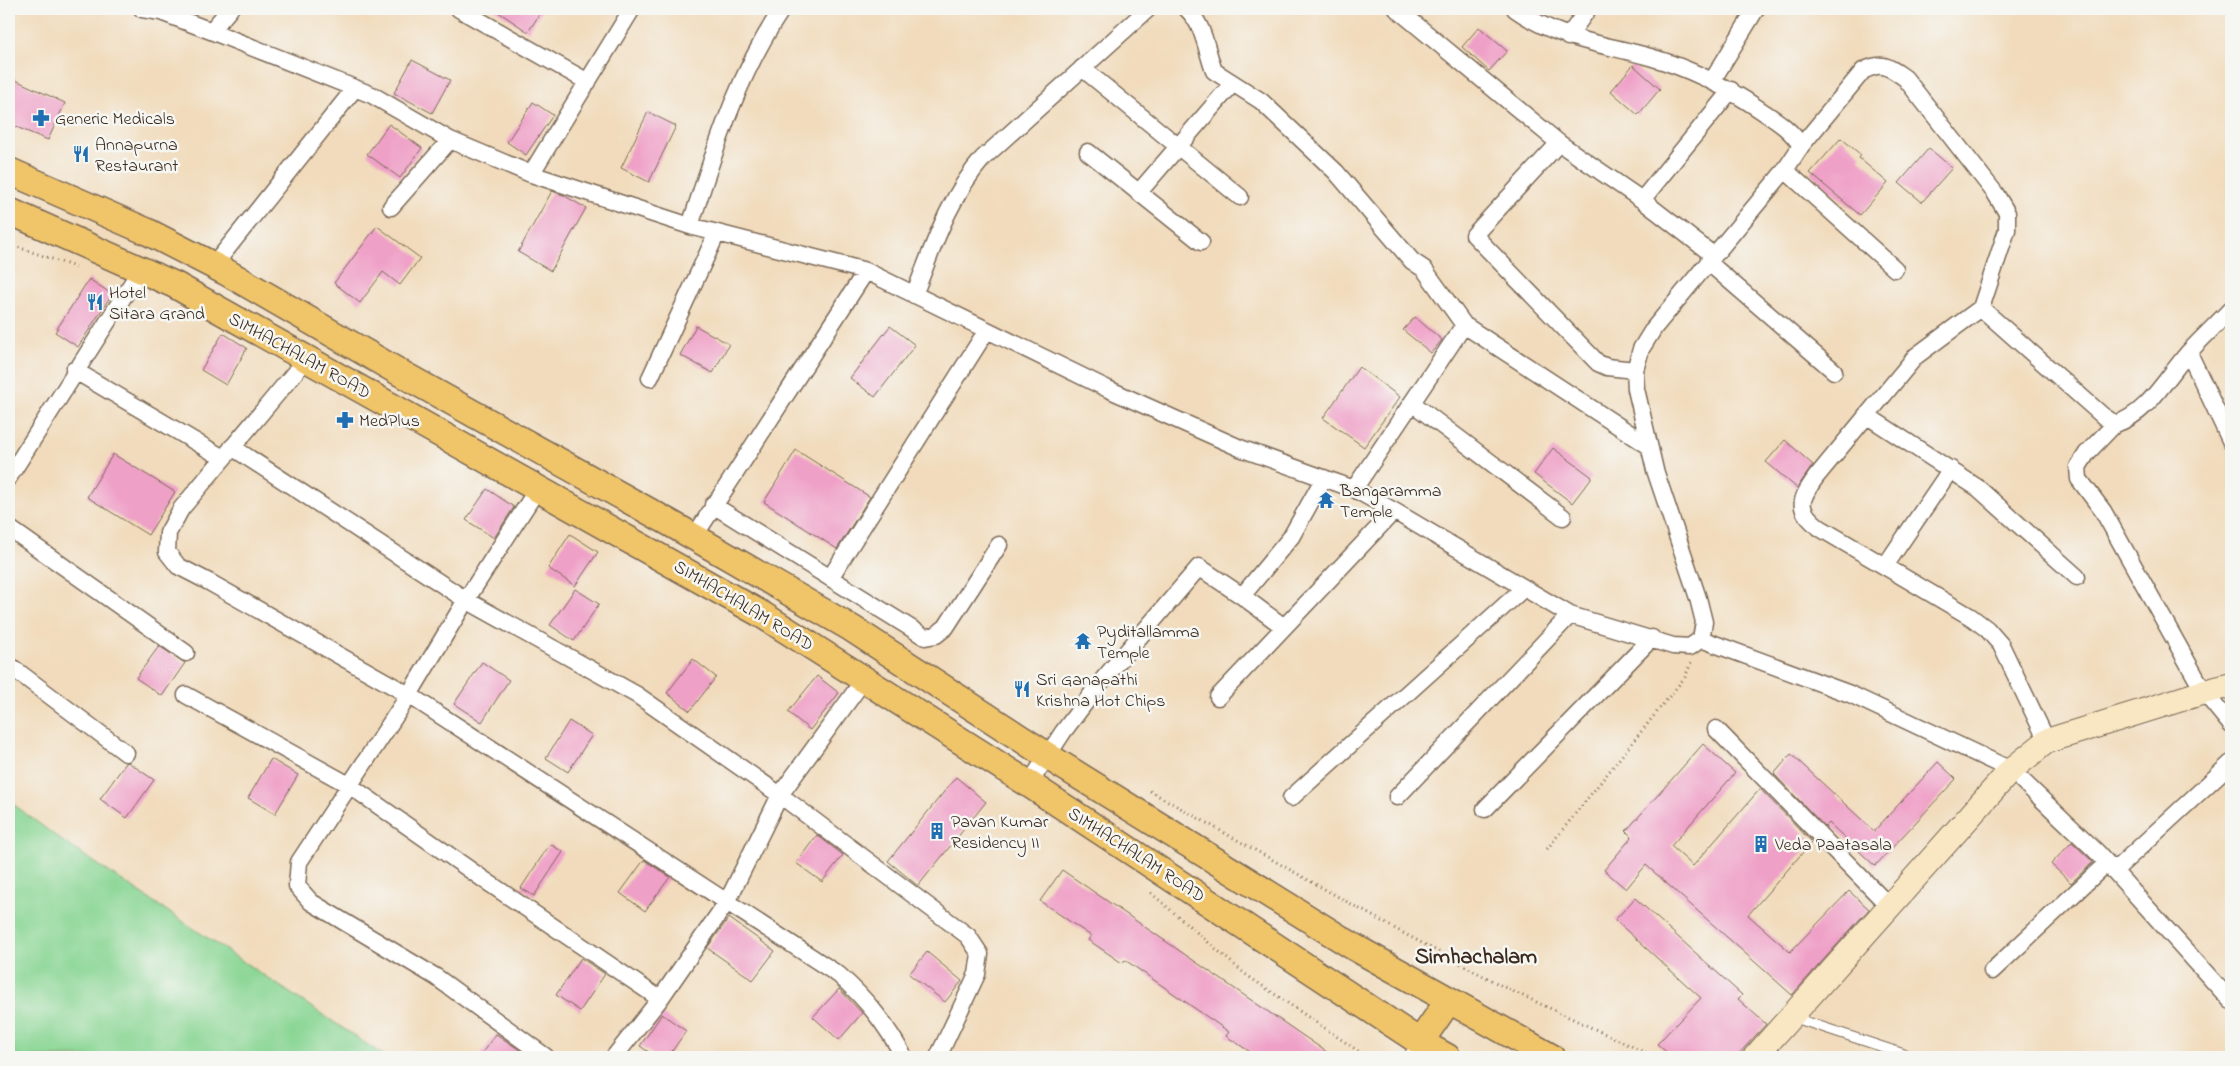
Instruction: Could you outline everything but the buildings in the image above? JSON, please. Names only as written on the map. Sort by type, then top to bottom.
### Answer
[{"type":"main road","points":[[9,172],[148,232],[214,265],[694,537],[851,628],[1047,756],[1354,947],[1551,1057]]},
{"type":"main road","name":"SIMHACHALAM ROAD","points":[[9,211],[175,285],[762,614],[1029,784],[1414,1050],[1447,1057]]},
{"type":"main road","points":[[676,565],[694,537]]},
{"type":"main road","points":[[1414,1050],[1449,1000]]},
{"type":"street","points":[[142,9],[162,10],[372,95],[450,140],[531,174],[690,226],[866,271],[1108,389],[1240,448],[1354,490],[1394,511],[1570,615],[1652,638],[1673,646],[1690,647],[1701,639],[1704,622],[1649,446],[1636,389],[1635,370],[1641,349],[1654,328],[1785,170],[1801,146],[1863,72],[1876,64],[1890,67],[1905,78],[1995,193],[2007,213],[2007,230],[1982,308],[1916,356],[1804,493],[1802,506],[1807,518],[1820,528],[1972,617],[1987,629],[2001,645],[2047,740]]},
{"type":"street","points":[[212,31],[230,9]]},
{"type":"street","points":[[458,9],[588,82]]},
{"type":"street","points":[[531,174],[632,9]]},
{"type":"street","points":[[690,226],[728,112],[740,83],[763,37],[782,9]]},
{"type":"street","points":[[914,294],[951,203],[965,179],[983,158],[1148,9]]},
{"type":"street","points":[[1187,9],[1196,17],[1199,23],[1214,71],[1261,101],[1336,172],[1412,261],[1424,269],[1464,325],[1649,446]]},
{"type":"street","points":[[1397,9],[1559,143],[1642,200],[1834,370]]},
{"type":"street","points":[[1516,9],[1535,23],[1568,37],[1651,58],[1712,80],[1731,90],[1785,128],[1794,135],[1801,146]]},
{"type":"street","points":[[1568,37],[1588,9]]},
{"type":"street","points":[[1712,80],[1756,9]]},
{"type":"street","points":[[1082,68],[1240,197]]},
{"type":"street","points":[[1138,192],[1232,84]]},
{"type":"street","points":[[214,265],[355,88]]},
{"type":"street","points":[[1642,200],[1731,90]]},
{"type":"street","points":[[391,207],[450,140]]},
{"type":"street","points":[[1559,143],[1474,235],[1598,363],[1608,367],[1635,370]]},
{"type":"street","points":[[1088,152],[1201,242]]},
{"type":"street","points":[[1785,170],[1895,269]]},
{"type":"street","points":[[650,378],[717,233]]},
{"type":"street","points":[[11,470],[141,269]]},
{"type":"street","points":[[694,537],[866,271]]},
{"type":"street","points":[[1982,308],[2103,416],[2115,424]]},
{"type":"street","points":[[2231,310],[2189,352],[2141,411],[2129,420],[2115,424],[2087,453],[2078,467],[2078,479],[2103,511],[2204,692],[2231,725]]},
{"type":"street","points":[[1354,490],[1464,325]]},
{"type":"street","points":[[830,578],[987,330]]},
{"type":"street","points":[[2189,352],[2231,442]]},
{"type":"street","points":[[307,358],[181,509],[168,533],[167,552],[178,566],[409,695],[839,975],[864,998],[887,1028],[904,1057]]},
{"type":"street","points":[[74,370],[227,452],[466,600],[638,695],[780,795],[968,936],[980,954],[977,974],[938,1057]]},
{"type":"street","points":[[1412,403],[1563,517]]},
{"type":"street","points":[[1866,415],[1978,488],[2077,577]]},
{"type":"street","points":[[1884,566],[1951,469]]},
{"type":"street","points":[[1242,596],[1291,537],[1324,478]]},
{"type":"street","points":[[538,488],[466,600],[409,695],[299,862],[296,886],[311,902],[436,977],[546,1057]]},
{"type":"street","points":[[713,505],[912,630],[925,636],[936,635],[946,627],[999,545]]},
{"type":"street","points":[[1218,697],[1394,511]]},
{"type":"street","points":[[9,528],[186,653]]},
{"type":"street","points":[[1029,784],[1100,683],[1199,567],[1284,627]]},
{"type":"street","points":[[1292,798],[1524,588]]},
{"type":"street","points":[[1397,797],[1570,615]]},
{"type":"street","points":[[1485,809],[1652,638]]},
{"type":"street","points":[[1701,639],[1850,694],[2011,770],[2110,867],[2231,1001]]},
{"type":"street","points":[[9,666],[126,753]]},
{"type":"street","points":[[614,1057],[660,999],[727,902],[780,795],[865,678]]},
{"type":"street","points":[[1763,1052],[1789,1016],[2011,770],[2047,740],[2204,692],[2231,686]]},
{"type":"street","points":[[186,695],[349,784],[483,879],[660,999]]},
{"type":"street","points":[[1716,729],[1889,906]]},
{"type":"street","points":[[1992,971],[2231,763]]},
{"type":"lane","points":[[1789,1016],[1913,1057]]},
{"type":"path","points":[[9,244],[83,270]]},
{"type":"path","points":[[1547,848],[1685,677],[1701,639]]},
{"type":"path","points":[[1148,891],[1245,974],[1367,1057]]},
{"type":"green space","points":[[9,801],[61,840],[386,1057],[9,1057]]},
{"type":"place","name":"Generic Medicals","points":[[41,118]]},
{"type":"place","name":"Annapurna Restaurant","points":[[81,154]]},
{"type":"place","name":"Hotel Sitara Grand","points":[[95,302]]},
{"type":"place","name":"MedPlus","points":[[345,420]]},
{"type":"place","name":"Bangaramma Temple","points":[[1326,500]]},
{"type":"place","name":"Pyditallamma Temple","points":[[1083,641]]},
{"type":"place","name":"Sri Ganapathi Krishna Hot Chips","points":[[1022,689]]},
{"type":"place","name":"Pavan Kumar Residency II","points":[[937,831]]},
{"type":"place","name":"Veda Paatasala","points":[[1761,844]]},
{"type":"district","name":"Simhachalam","points":[[1476,955]]}]
